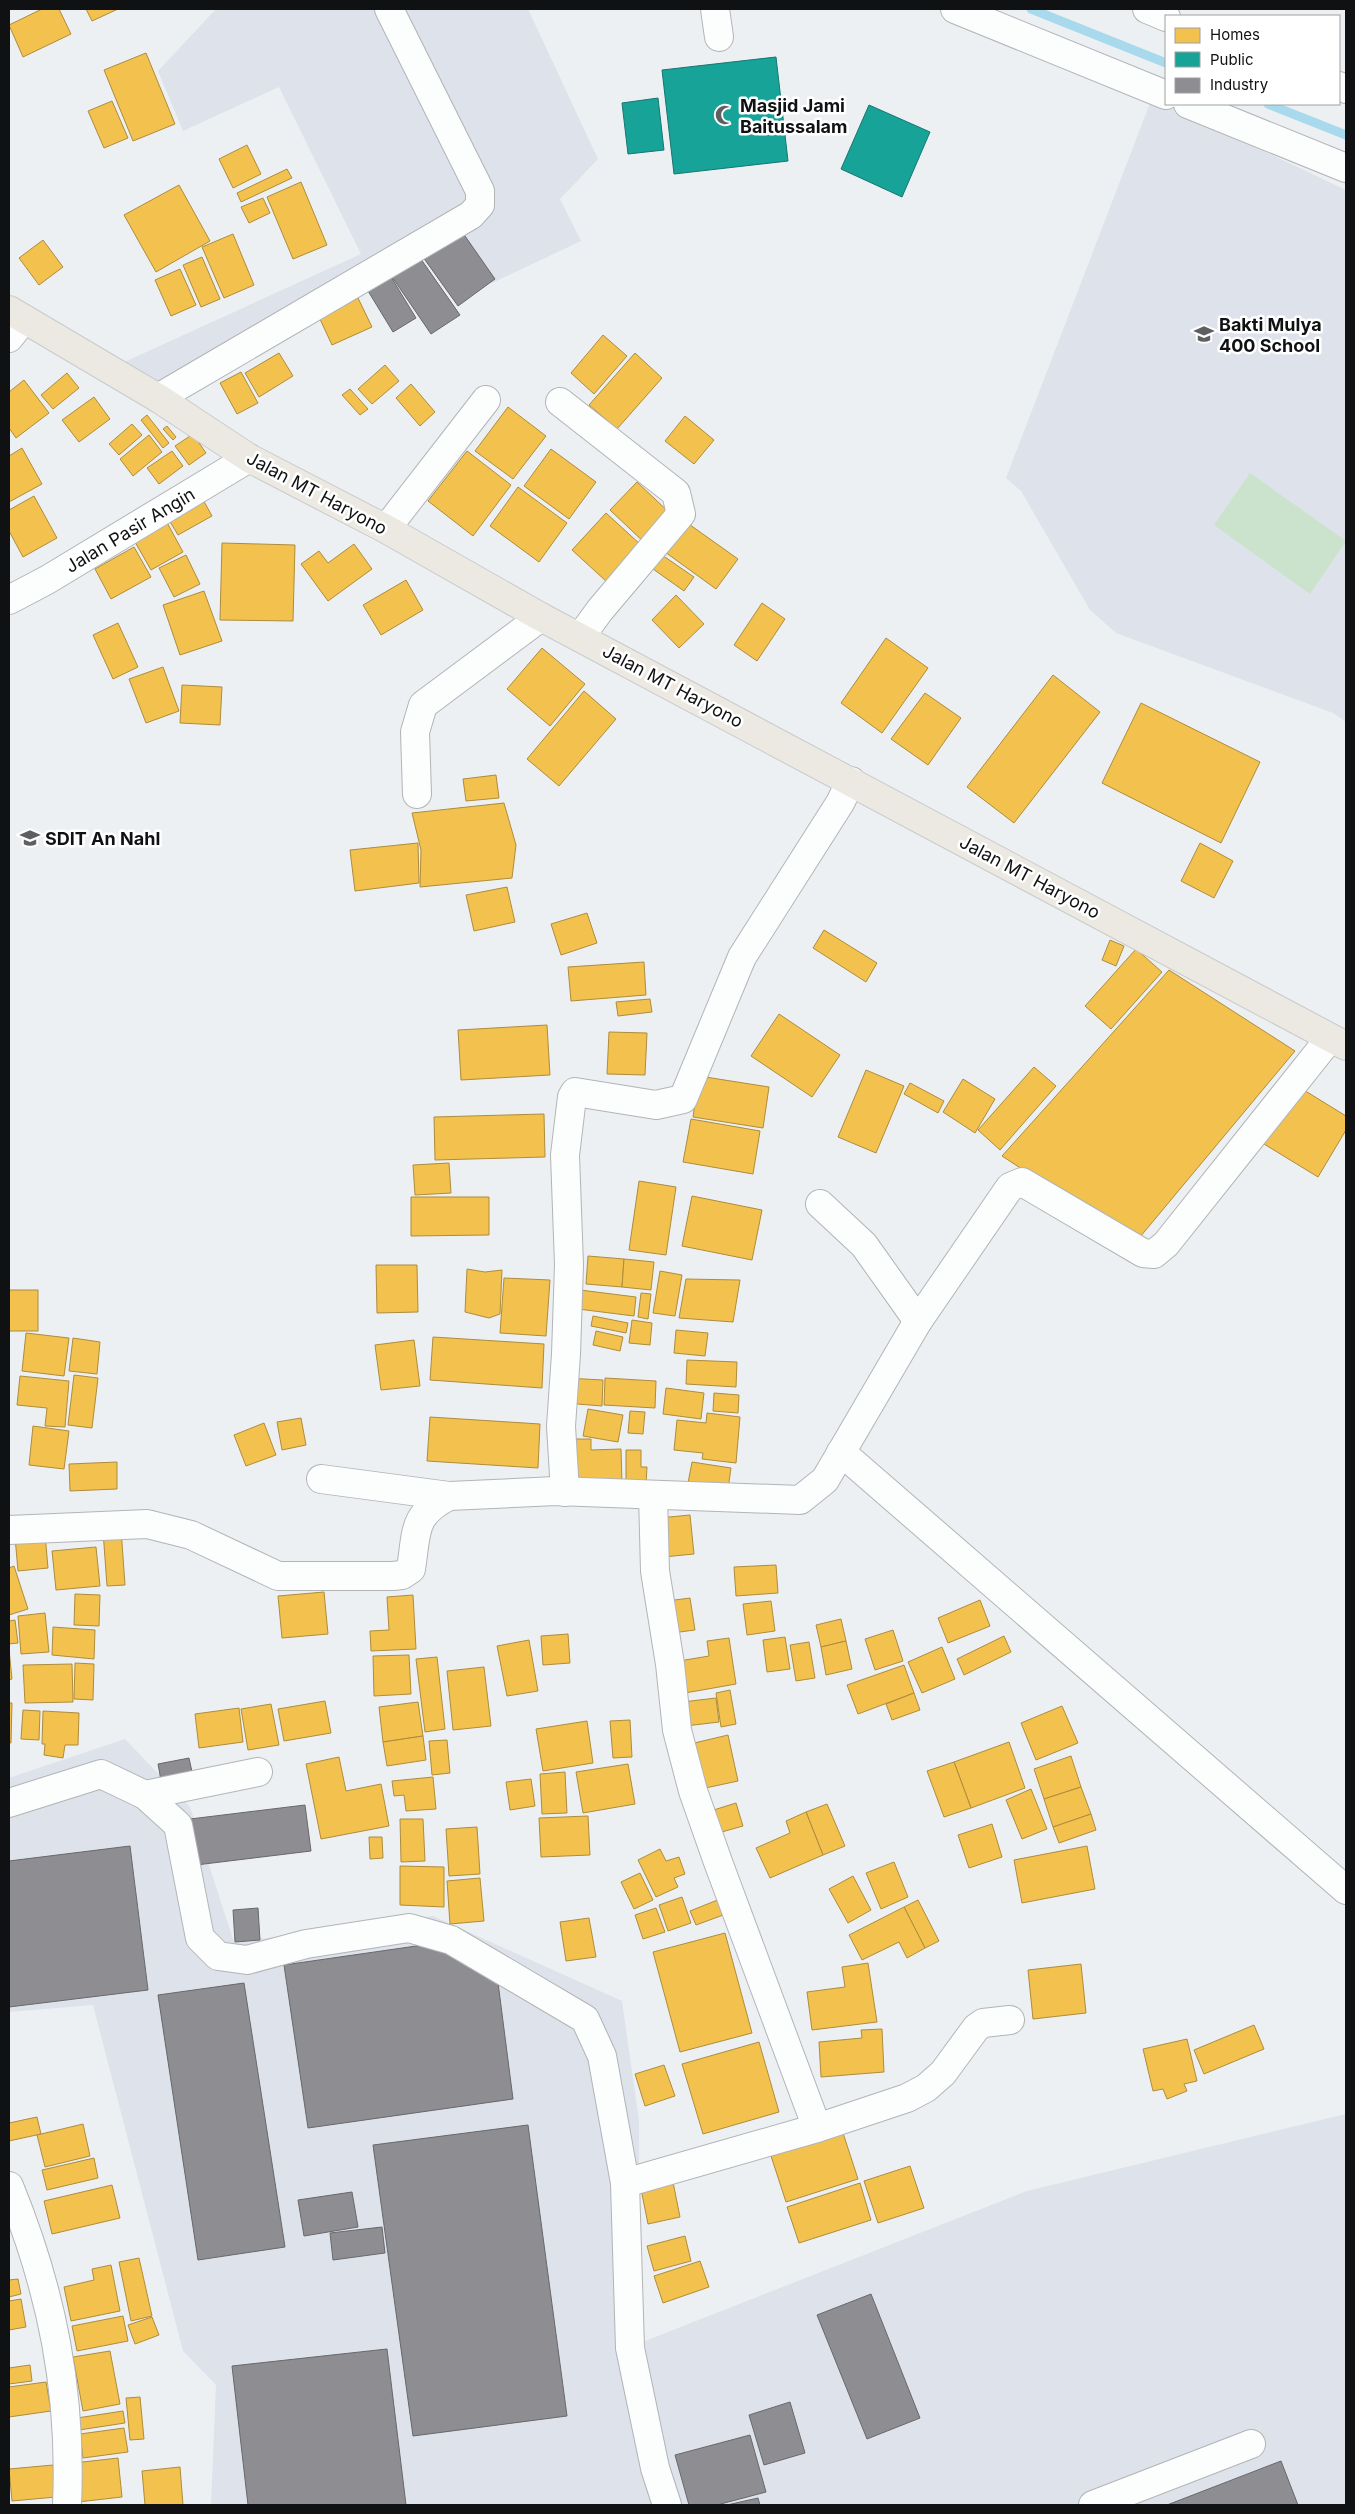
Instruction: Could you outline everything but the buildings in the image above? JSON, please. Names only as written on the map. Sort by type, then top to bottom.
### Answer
[{"type":"main road","name":"Jalan MT Haryono","points":[[14,322],[158,398],[249,458],[386,529],[541,617],[580,636],[1338,1042]]},
{"type":"street","points":[[158,398],[471,215],[480,205],[480,191],[389,9]]},
{"type":"street","points":[[715,9],[719,37]]},
{"type":"street","points":[[954,9],[1165,95]]},
{"type":"street","points":[[1147,9],[1165,17]]},
{"type":"street","points":[[1190,105],[1346,168]]},
{"type":"street","points":[[386,529],[486,400]]},
{"type":"street","points":[[560,402],[676,493],[681,514],[580,636]]},
{"type":"street","name":"Jalan Pasir Angin","points":[[9,600],[47,580],[249,458]]},
{"type":"street","points":[[417,794],[415,732],[424,705],[541,617]]},
{"type":"street","points":[[565,1492],[561,1426],[569,1265],[565,1155],[572,1097],[575,1092],[656,1105],[682,1099],[742,956],[840,803],[851,781]]},
{"type":"street","points":[[321,1479],[450,1496],[565,1492],[800,1500],[825,1480],[918,1321],[1010,1187],[1022,1182],[1143,1253],[1154,1254],[1166,1244],[1338,1042]]},
{"type":"street","points":[[820,1204],[864,1245],[918,1321]]},
{"type":"street","points":[[841,1452],[1346,1890]]},
{"type":"street","points":[[653,1495],[655,1571],[670,1664],[677,1730],[693,1791],[816,2128]]},
{"type":"street","points":[[9,1530],[147,1524],[192,1535],[278,1576],[393,1576],[402,1575],[411,1569],[419,1520],[432,1505],[450,1496]]},
{"type":"street","points":[[145,1794],[258,1772]]},
{"type":"street","points":[[9,1803],[101,1774],[145,1794],[178,1825],[200,1938],[218,1956],[247,1960],[306,1944],[409,1928],[452,1940],[585,2019],[602,2056],[625,2183],[630,2348],[655,2468],[667,2505]]},
{"type":"street","points":[[625,2183],[816,2128],[893,2103],[926,2088],[942,2073],[976,2028],[983,2024],[1010,2020]]},
{"type":"street","points":[[9,2186],[34,2250],[52,2314],[66,2418],[68,2466],[66,2505]]},
{"type":"street","points":[[1093,2505],[1251,2444]]},
{"type":"shaded area","points":[[216,9],[528,9],[598,159],[560,199],[581,241],[492,283],[463,231],[180,398],[120,364],[361,254],[279,87],[183,131],[158,71]]},
{"type":"shaded area","name":"Bakti Mulya 400 School","points":[[1152,98],[1346,190],[1346,722],[1333,713],[1116,633],[1090,610],[1021,491],[1006,478]]},
{"type":"shaded area","points":[[125,1739],[190,1807],[234,1942],[433,1916],[622,2001],[639,2121],[640,2343],[1027,2191],[1346,2114],[1346,2505],[211,2505],[216,2385],[183,2351],[93,2005],[9,2012],[9,1778]]},
{"type":"green space","points":[[1250,473],[1346,541],[1310,594],[1214,525]]},
{"type":"waterway","points":[[1031,9],[1165,63]]},
{"type":"waterway","points":[[1271,105],[1346,135]]},
{"type":"place","name":"Masjid Jami Baitussalam","points":[[725,115]]},
{"type":"place","name":"Bakti Mulya 400 School","points":[[1204,334]]},
{"type":"place","name":"SDIT An Nahl","points":[[30,838]]}]
